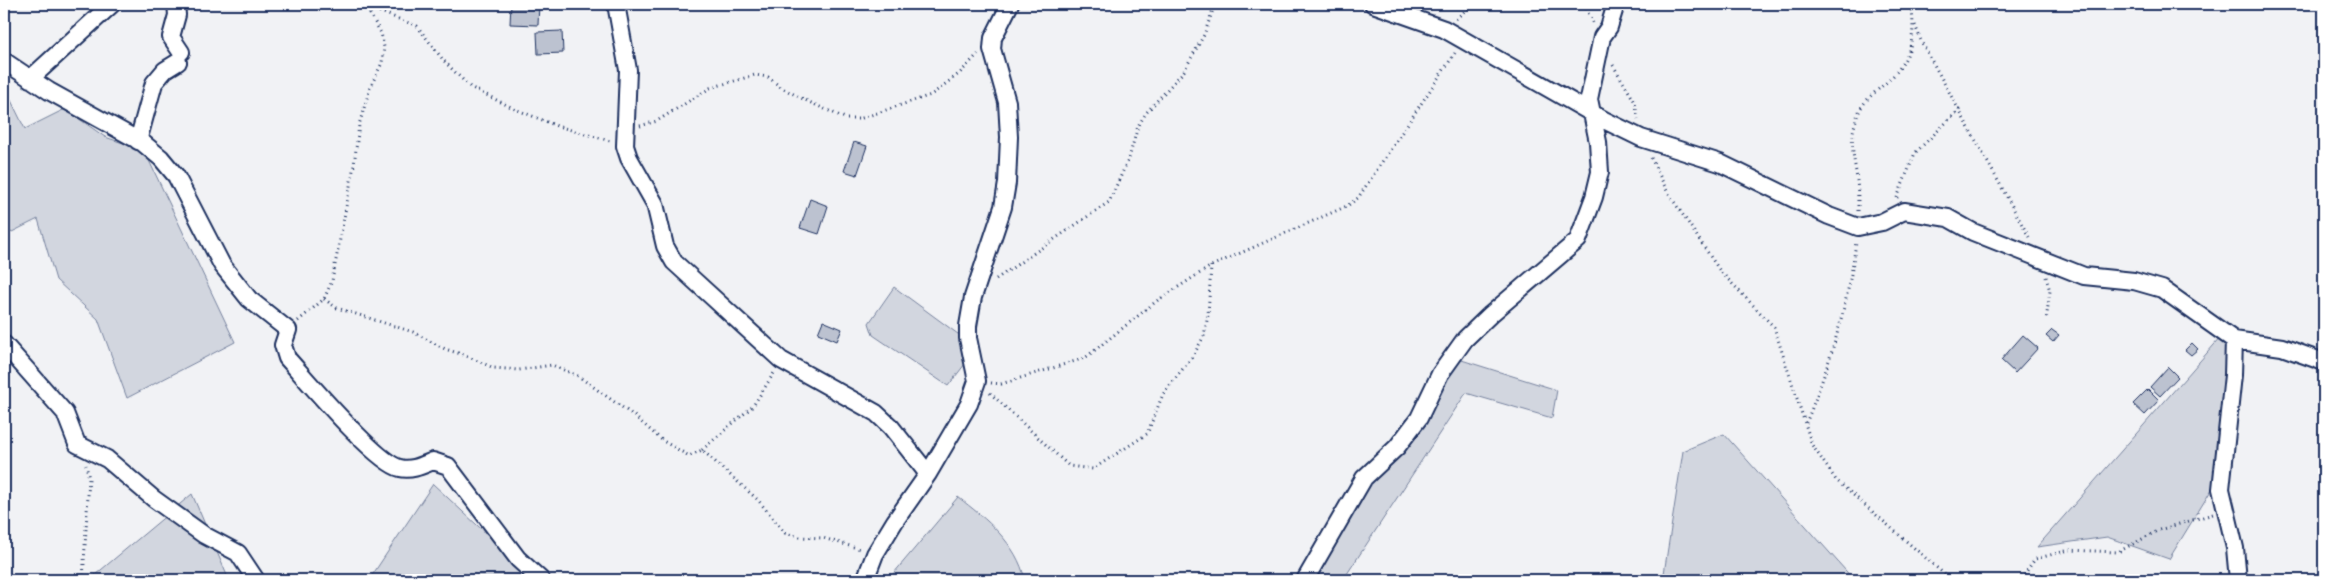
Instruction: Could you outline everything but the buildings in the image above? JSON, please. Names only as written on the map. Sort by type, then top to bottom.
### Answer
[{"type":"street","points":[[30,79],[112,4]]},
{"type":"street","points":[[138,141],[154,83],[180,57],[171,37],[177,15],[176,4]]},
{"type":"street","points":[[616,4],[628,70],[625,146],[629,158],[655,204],[664,246],[674,262],[781,360],[876,413],[891,427],[928,474]]},
{"type":"street","points":[[864,580],[875,554],[895,520],[928,474],[969,404],[977,381],[968,338],[968,326],[973,297],[1000,216],[1008,184],[1009,138],[1006,102],[992,49],[993,38],[1010,4]]},
{"type":"street","points":[[1373,4],[1444,29],[1591,113],[1641,138],[1720,163],[1829,216],[1859,225],[1882,222],[1904,211],[1948,218],[1973,232],[2084,276],[2134,282],[2162,289],[2234,340],[2282,347],[2324,362]]},
{"type":"street","points":[[1306,580],[1364,478],[1397,447],[1419,418],[1440,374],[1466,339],[1491,314],[1578,240],[1594,196],[1600,172],[1598,142],[1589,99],[1602,37],[1609,26],[1616,4]]},
{"type":"street","points":[[4,61],[30,79],[151,148],[176,176],[209,244],[222,266],[249,299],[288,330],[283,345],[287,358],[356,434],[399,468],[415,468],[433,460],[448,466],[518,558],[541,580]]},
{"type":"street","points":[[2234,340],[2233,375],[2221,489],[2235,548],[2238,580]]},
{"type":"street","points":[[4,344],[64,413],[77,444],[107,459],[154,499],[204,535],[238,553],[256,580]]},
{"type":"path","points":[[288,330],[324,299],[330,289],[354,166],[359,125],[370,88],[382,63],[384,47],[370,8],[372,4]]},
{"type":"path","points":[[993,281],[1109,202],[1129,158],[1138,126],[1146,113],[1184,72],[1204,35],[1215,4]]},
{"type":"path","points":[[1584,4],[1602,37]]},
{"type":"path","points":[[1911,4],[1914,23],[1922,43],[2042,260],[2050,291],[2046,321]]},
{"type":"path","points":[[370,8],[417,26],[444,60],[470,87],[515,110],[557,126],[594,135],[625,146]]},
{"type":"path","points":[[1806,424],[1829,366],[1846,302],[1859,225],[1858,181],[1851,145],[1855,123],[1864,100],[1889,80],[1908,56],[1914,23]]},
{"type":"path","points":[[625,130],[657,121],[710,88],[755,75],[768,77],[782,88],[847,119],[859,119],[931,95],[960,74],[993,38]]},
{"type":"path","points":[[977,381],[1001,384],[1085,358],[1158,300],[1211,266],[1348,206],[1358,198],[1464,40]]},
{"type":"path","points":[[1612,63],[1635,102],[1641,138],[1667,191],[1720,271],[1774,327],[1812,445],[1836,480],[1951,580]]},
{"type":"path","points":[[1882,222],[1901,190],[1916,153],[1960,109]]},
{"type":"path","points":[[977,381],[1069,466],[1093,469],[1147,434],[1163,394],[1193,356],[1204,336],[1208,315],[1211,266]]},
{"type":"path","points":[[324,299],[337,308],[414,332],[437,346],[494,368],[519,370],[552,365],[578,376],[633,415],[663,441],[689,456],[702,450],[753,406],[781,360]]},
{"type":"path","points":[[77,444],[85,458],[89,479],[83,580]]},
{"type":"path","points":[[702,450],[758,500],[785,533],[800,537],[823,538],[875,554]]},
{"type":"path","points":[[2024,580],[2026,572],[2035,559],[2069,550],[2118,552],[2159,530],[2206,517],[2224,507]]},
{"type":"shaded area","points":[[4,86],[25,129],[65,109],[105,137],[144,150],[235,342],[127,398],[98,319],[56,280],[38,219],[4,236]]},
{"type":"shaded area","points":[[894,287],[962,337],[965,364],[948,386],[873,335],[869,323]]},
{"type":"shaded area","points":[[2221,337],[2233,352],[2223,471],[2169,559],[2107,537],[2037,547]]},
{"type":"shaded area","points":[[1452,357],[1557,390],[1552,418],[1466,393],[1343,580],[1305,580],[1364,478],[1397,447]]},
{"type":"shaded area","points":[[1724,434],[1854,580],[1663,580],[1683,451]]},
{"type":"shaded area","points":[[433,484],[536,580],[369,580]]},
{"type":"shaded area","points":[[192,494],[229,580],[89,580]]},
{"type":"shaded area","points":[[958,497],[989,523],[1008,543],[1021,567],[1025,580],[888,580]]}]
